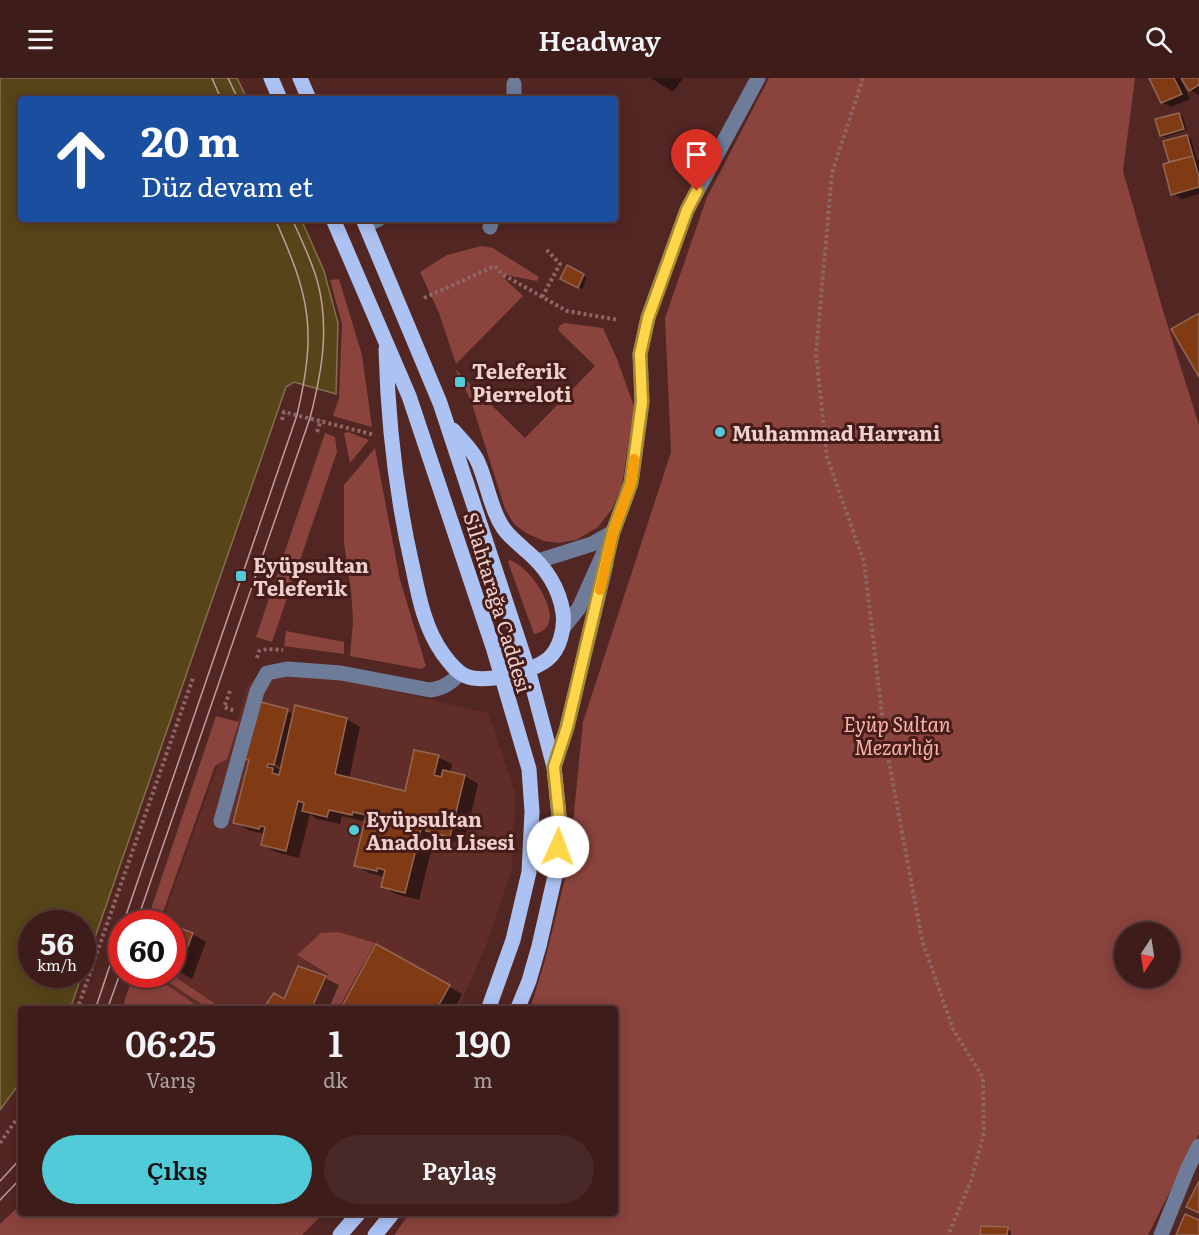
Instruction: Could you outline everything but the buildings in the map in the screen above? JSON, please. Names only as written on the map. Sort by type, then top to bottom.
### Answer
[{"type":"main road","points":[[271,78],[279,96]]},
{"type":"main road","points":[[300,78],[308,96]]},
{"type":"main road","name":"Silahtarağa Caddesi","points":[[334,222],[386,340],[427,448],[502,676],[529,769],[532,813],[529,872],[520,913],[490,1006]]},
{"type":"main road","name":"Silahtarağa Caddesi","points":[[369,222],[447,423],[528,669],[554,767],[559,816],[555,876],[539,946],[520,1006]]},
{"type":"main road","points":[[386,340],[395,483],[424,614],[442,653],[460,673],[482,679],[528,669],[548,659],[554,652],[563,628],[563,614],[558,594],[549,574],[502,526],[476,458],[447,423]]},
{"type":"main road","points":[[340,1235],[356,1216]]},
{"type":"main road","points":[[375,1235],[390,1216]]},
{"type":"street","points":[[563,628],[579,608],[613,532],[631,483],[642,402],[640,354],[648,318],[687,210],[758,78]]},
{"type":"street","points":[[538,561],[592,544],[613,532]]},
{"type":"street","points":[[554,767],[567,727],[613,532]]},
{"type":"street","points":[[221,821],[257,692],[267,673],[287,669],[341,673],[430,690],[441,689],[460,673]]},
{"type":"street","points":[[1161,1235],[1199,1146]]},
{"type":"path","points":[[863,78],[832,173],[816,354],[827,457],[864,562],[885,740],[922,940],[953,1029],[983,1078],[984,1133],[971,1181],[948,1235]]},
{"type":"path","points":[[542,297],[560,264],[545,248]]},
{"type":"path","points":[[424,298],[495,266],[502,274],[567,311],[619,321]]},
{"type":"path","points":[[282,420],[284,412],[377,435],[391,435]]},
{"type":"path","points":[[317,432],[321,420]]},
{"type":"path","points":[[78,1006],[193,678]]},
{"type":"path","points":[[224,707],[230,691]]},
{"type":"path","points":[[0,1143],[18,1117]]},
{"type":"shaded area","points":[[0,78],[237,78],[246,96],[18,96],[18,222],[302,222],[324,271],[338,323],[336,394],[294,382],[286,387],[96,935],[96,910],[18,910],[18,988],[77,988],[71,1006],[18,1006],[18,1085],[0,1110]]},
{"type":"shaded area","name":"Eyüpsultan Anadolu Lisesi","points":[[287,667],[488,713],[515,792],[512,869],[485,948],[459,1006],[198,1006],[171,988],[186,988],[186,910],[166,910],[216,770],[238,718],[248,683],[269,670]]},
{"type":"green space","name":"Eyüp Sultan Mezarlığı","points":[[769,78],[1135,78],[1123,171],[1199,425],[1199,1134],[1148,1235],[394,1235],[408,1216],[618,1216],[618,1006],[531,1006],[545,960],[569,862],[583,722],[671,452],[665,318],[707,197]]},
{"type":"green space","points":[[481,246],[493,248],[539,277],[537,281],[506,275],[505,279],[523,296],[456,364],[439,313],[420,272],[447,255]]},
{"type":"green space","points":[[339,279],[362,355],[372,427],[333,416],[339,398],[342,324],[330,280]]},
{"type":"green space","points":[[565,323],[603,328],[634,406],[622,486],[612,509],[598,527],[576,540],[558,543],[544,541],[526,533],[514,524],[505,509],[471,401],[455,369],[525,438],[595,366],[558,330],[560,325]]},
{"type":"green space","points":[[348,432],[369,440],[350,463],[344,433]]},
{"type":"green space","points":[[325,433],[335,437],[337,452],[272,642],[256,637]]},
{"type":"green space","points":[[375,448],[400,580],[426,666],[421,669],[350,656],[353,622],[344,543],[344,485]]},
{"type":"green space","points":[[510,560],[519,565],[537,585],[549,609],[549,620],[545,629],[534,634],[508,562]]},
{"type":"green space","points":[[286,631],[344,642],[344,654],[284,646]]},
{"type":"green space","points":[[216,716],[239,722],[227,759],[215,766],[164,910],[151,910]]},
{"type":"green space","points":[[339,932],[375,943],[340,1006],[314,1006],[328,974],[297,955],[321,933]]},
{"type":"green space","points":[[186,984],[218,1006],[204,1006],[178,988],[186,988]]},
{"type":"green space","points":[[129,988],[171,988],[198,1006],[123,1006]]},
{"type":"green space","points":[[18,1207],[18,1216],[321,1216],[302,1235],[0,1235],[0,1224]]},
{"type":"tram line","points":[[212,78],[220,96]]},
{"type":"tram line","points":[[228,78],[237,96]]},
{"type":"tram line","points":[[128,910],[297,415],[307,359],[307,314],[296,271],[276,222]]},
{"type":"tram line","points":[[141,910],[314,401],[323,349],[323,314],[315,272],[293,222]]},
{"type":"tram line","points":[[96,1006],[108,971]]},
{"type":"tram line","points":[[108,1006],[115,988]]},
{"type":"tram line","points":[[0,1181],[18,1161]]},
{"type":"tram line","points":[[0,1200],[18,1181]]},
{"type":"slow traffic","points":[[600,590],[613,532],[631,483],[634,459]]},
{"type":"place","name":"Teleferik Pierreloti","points":[[460,382]]},
{"type":"place","name":"Muhammad Harrani","points":[[720,432]]},
{"type":"place","name":"Eyüpsultan Teleferik","points":[[241,576]]},
{"type":"place","name":"Eyüpsultan Anadolu Lisesi","points":[[354,830]]},
{"type":"route","points":[[558,847],[559,816],[554,767],[567,727],[613,532],[631,483],[642,402],[640,354],[648,318],[687,210],[697,191]]}]
